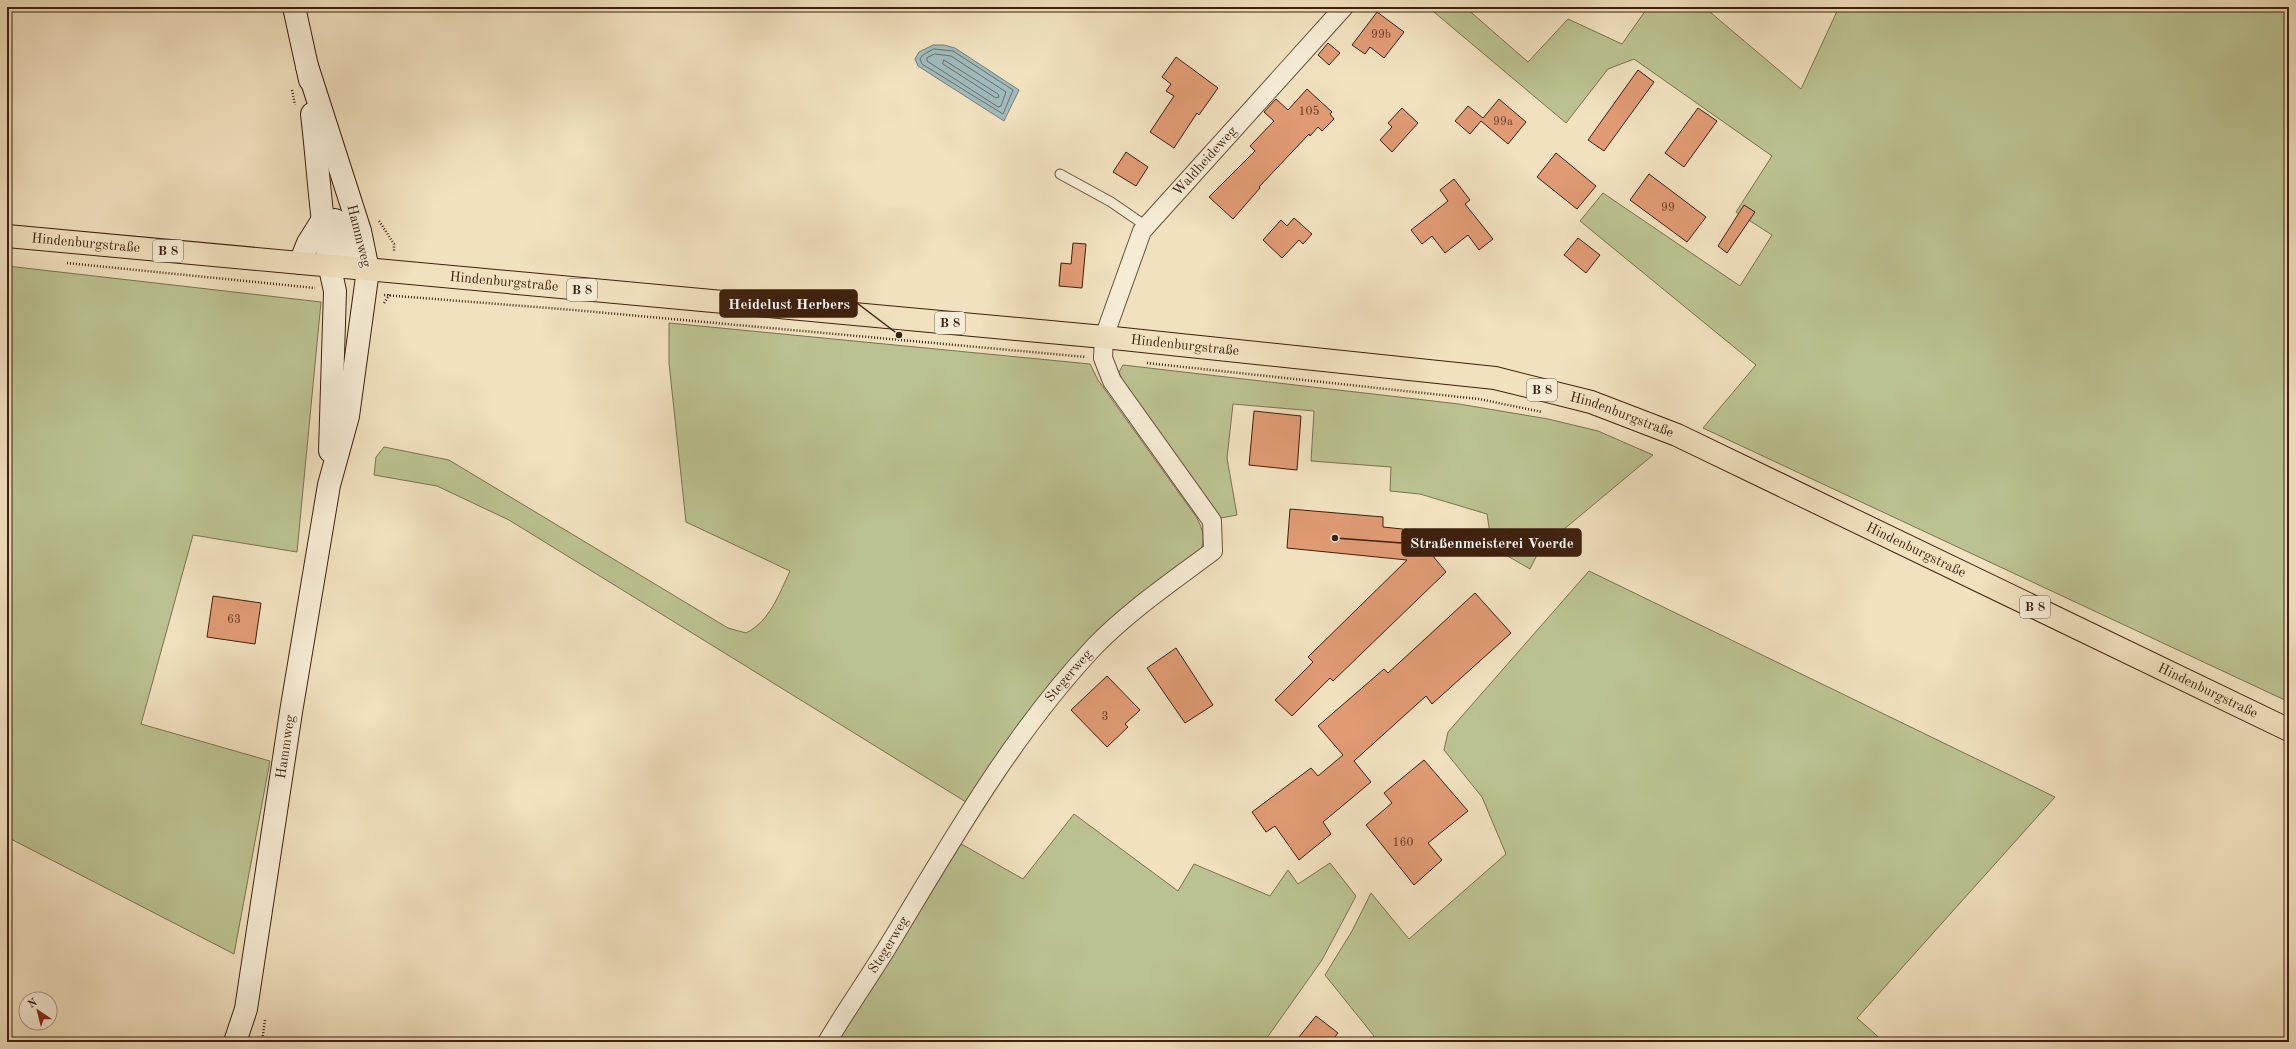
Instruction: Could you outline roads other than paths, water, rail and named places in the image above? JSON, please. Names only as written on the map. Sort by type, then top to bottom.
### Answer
[{"type":"main road","name":"Hammweg","points":[[294,7],[307,66],[360,231],[349,268],[335,291],[329,482]]},
{"type":"main road","name":"Hammweg","points":[[307,66],[323,219],[349,268],[366,294],[348,416],[329,482]]},
{"type":"main road","points":[[300,263],[308,243],[323,219]]},
{"type":"main road","name":"Hindenburgstraße","points":[[7,236],[349,268],[1103,348],[1495,378],[1591,402],[1677,435],[2289,730]]},
{"type":"main road","name":"Hammweg","points":[[235,1042],[246,1009],[291,712],[329,482],[353,312],[349,268]]},
{"type":"main road","name":"Hammweg","points":[[246,1009],[248,1042]]},
{"type":"street","name":"Waldheideweg","points":[[1103,348],[1117,297],[1142,231],[1344,7]]},
{"type":"street","name":"Stegerweg","points":[[827,1042],[879,962],[967,815],[1022,734],[1095,646],[1130,613],[1213,551],[1212,521],[1112,381],[1103,348]]},
{"type":"lane","points":[[1060,174],[1111,202],[1146,226]]},
{"type":"water","points":[[933,45],[944,45],[955,48],[1019,90],[1004,121],[918,66],[915,59],[919,52]]},
{"type":"place","name":"Heidelust Herbers","points":[[899,335]]},
{"type":"place","name":"Straßenmeisterei Voerde","points":[[1335,538]]}]
